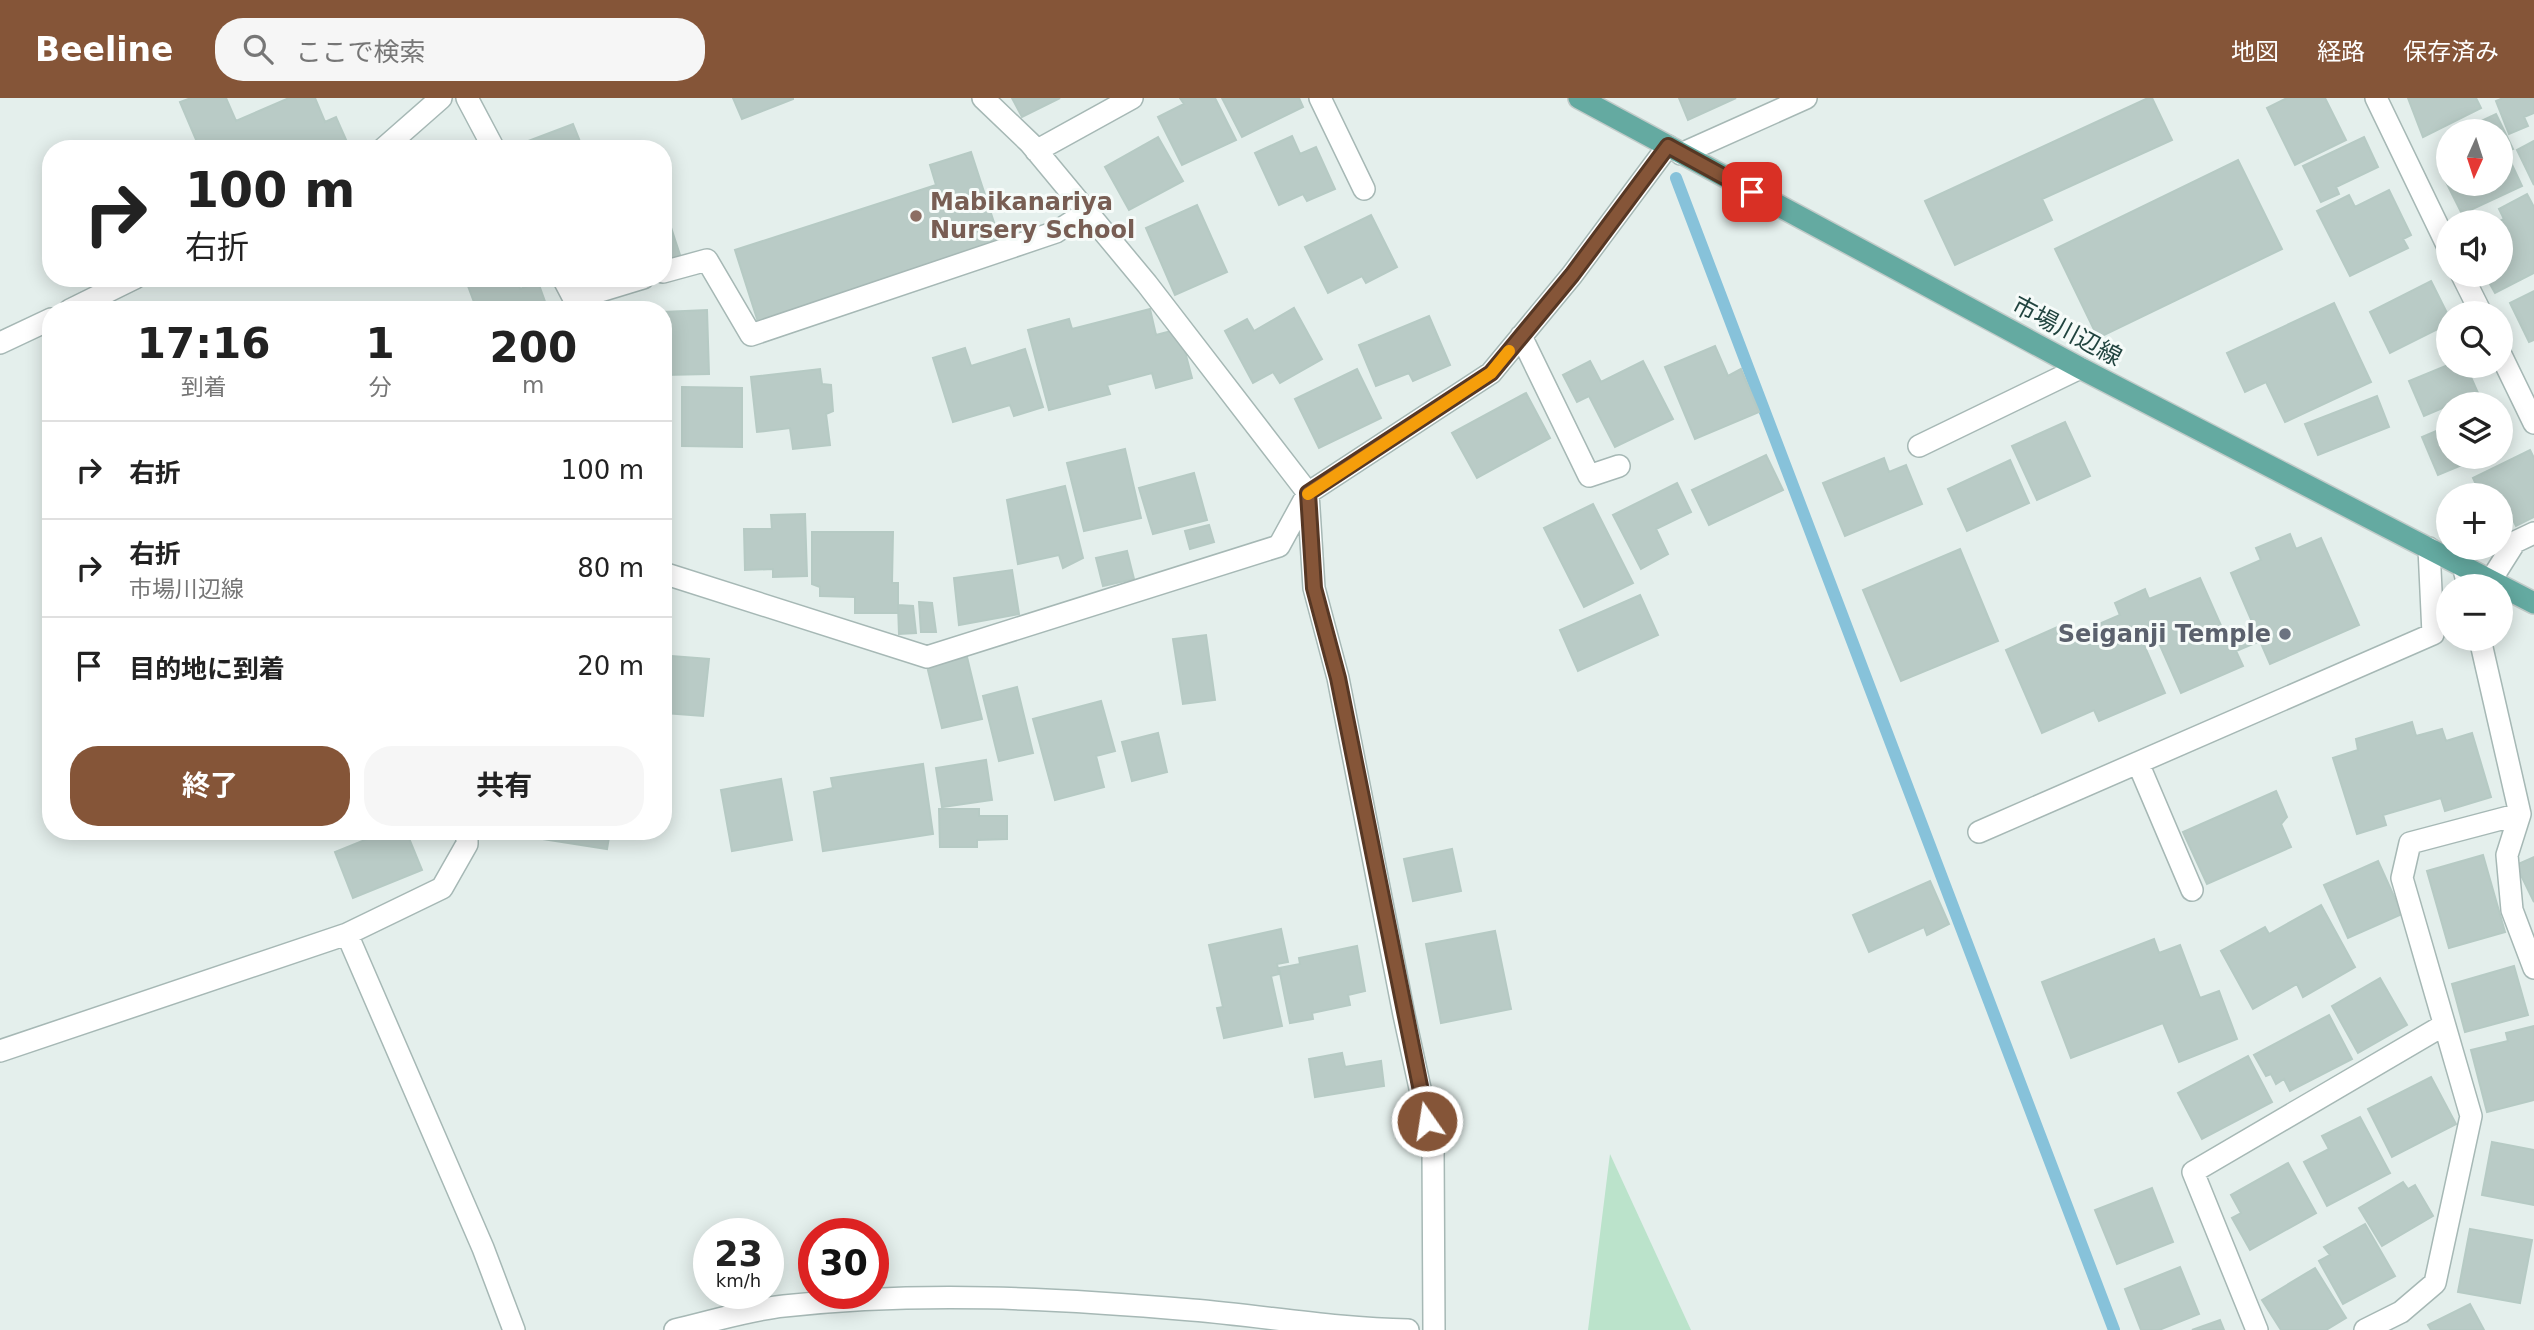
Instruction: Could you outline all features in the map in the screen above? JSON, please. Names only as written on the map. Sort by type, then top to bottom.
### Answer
[{"type":"main road","name":"市場川辺線","points":[[1579,98],[2080,368],[2480,574]]},
{"type":"main road","name":"市場川辺線","points":[[2513,592],[2534,603]]},
{"type":"street","points":[[393,140],[441,98]]},
{"type":"street","points":[[467,98],[489,140]]},
{"type":"street","points":[[983,98],[1036,151],[1087,212],[1164,306],[1308,493],[1314,588],[1338,678],[1433,1148],[1434,1330]]},
{"type":"street","points":[[1036,151],[1132,98]]},
{"type":"street","points":[[1320,98],[1364,190]]},
{"type":"street","points":[[672,574],[927,657],[1279,546],[1308,493],[1491,373],[1674,150],[1777,104],[1806,98]]},
{"type":"street","points":[[2376,98],[2436,222]]},
{"type":"street","points":[[672,270],[707,260],[751,335],[1056,232],[1087,212]]},
{"type":"street","points":[[88,301],[117,287]]},
{"type":"street","points":[[585,301],[620,287]]},
{"type":"street","points":[[0,343],[42,323]]},
{"type":"street","points":[[1521,336],[1590,476],[1619,466]]},
{"type":"street","points":[[1919,446],[2080,368]]},
{"type":"street","points":[[2512,378],[2534,423]]},
{"type":"street","points":[[2495,574],[2515,542],[2534,533]]},
{"type":"street","points":[[1979,832],[2433,634],[2429,548]]},
{"type":"street","points":[[2463,565],[2465,574]]},
{"type":"street","points":[[2483,651],[2520,814],[2507,855],[2512,910],[2534,968]]},
{"type":"street","points":[[2138,763],[2192,890]]},
{"type":"street","points":[[2365,1330],[2401,1312],[2435,1283],[2470,1116],[2402,878],[2410,843],[2520,814]]},
{"type":"street","points":[[0,1051],[347,934],[442,888],[467,840]]},
{"type":"street","points":[[347,934],[483,1248],[514,1330]]},
{"type":"street","points":[[2257,1330],[2193,1172],[2444,1025]]},
{"type":"street","points":[[675,1330],[781,1306],[908,1297],[1052,1298],[1196,1310],[1365,1329],[1409,1330]]},
{"type":"green space","points":[[1610,1154],[1691,1330],[1588,1330]]},
{"type":"building","points":[[191,98],[226,98],[236,121],[289,98],[315,98],[325,122],[336,117],[346,140],[196,140],[180,102]]},
{"type":"building","points":[[733,98],[793,98],[793,99],[742,119]]},
{"type":"building","points":[[1012,98],[1060,98],[1022,117]]},
{"type":"building","points":[[1180,98],[1215,98],[1236,140],[1182,165],[1158,117],[1184,104]]},
{"type":"building","points":[[1222,98],[1299,98],[1303,107],[1242,137]]},
{"type":"building","points":[[1679,98],[1736,98],[1688,120]]},
{"type":"building","points":[[2152,98],[2172,140],[2042,199],[2052,220],[1955,265],[1925,201]]},
{"type":"building","points":[[2287,98],[2325,98],[2346,140],[2295,165],[2267,108]]},
{"type":"building","points":[[2408,98],[2476,98],[2481,108],[2459,119],[2436,119],[2436,130],[2423,137]]},
{"type":"building","points":[[2503,98],[2534,98],[2534,113],[2524,117],[2528,126],[2513,132],[2513,119],[2503,119],[2496,101]]},
{"type":"building","points":[[2496,114],[2498,119],[2485,119]]},
{"type":"building","points":[[573,124],[579,140],[531,140]]},
{"type":"building","points":[[1292,136],[1300,154],[1316,147],[1335,189],[1307,201],[1303,194],[1279,205],[1255,153]]},
{"type":"building","points":[[1158,137],[1183,181],[1129,210],[1105,167]]},
{"type":"building","points":[[2364,137],[2378,167],[2336,187],[2339,194],[2321,202],[2303,166]]},
{"type":"building","points":[[2534,141],[2534,185],[2517,150]]},
{"type":"building","name":"Mabikanariya Nursery School","points":[[971,152],[1002,247],[759,325],[735,250],[936,185],[930,165]]},
{"type":"building","points":[[2238,160],[2282,249],[2098,338],[2055,249]]},
{"type":"building","points":[[2513,167],[2522,186],[2513,190]]},
{"type":"building","points":[[2389,190],[2411,235],[2403,239],[2408,248],[2350,276],[2317,211],[2349,195],[2355,207]]},
{"type":"building","points":[[2527,194],[2534,207],[2534,273],[2513,284],[2513,210],[2499,209]]},
{"type":"building","points":[[2453,196],[2501,196],[2471,210],[2460,210]]},
{"type":"building","points":[[1197,205],[1227,272],[1175,295],[1146,228]]},
{"type":"building","points":[[1371,215],[1397,267],[1366,283],[1362,276],[1328,293],[1305,247]]},
{"type":"building","points":[[672,230],[681,258],[672,261]]},
{"type":"building","points":[[2431,281],[2441,301],[2436,301],[2436,330],[2390,353],[2370,312]]},
{"type":"building","points":[[468,287],[540,287],[545,301],[474,301]]},
{"type":"building","points":[[2492,287],[2507,287],[2495,293]]},
{"type":"building","points":[[2534,291],[2534,340],[2529,342],[2513,309],[2513,302]]},
{"type":"building","points":[[2334,303],[2371,382],[2285,422],[2266,382],[2245,392],[2227,353]]},
{"type":"building","points":[[1294,308],[1322,359],[1280,383],[1273,372],[1253,383],[1225,331],[1247,319],[1254,331]]},
{"type":"building","points":[[1150,309],[1156,335],[1179,329],[1192,378],[1156,388],[1152,373],[1107,385],[1110,394],[1049,410],[1028,330],[1069,319],[1072,329]]},
{"type":"building","points":[[707,310],[709,374],[672,375],[672,312]]},
{"type":"building","points":[[1429,316],[1450,365],[1413,381],[1409,373],[1376,386],[1359,345]]},
{"type":"building","points":[[1715,346],[1728,376],[1741,369],[1759,412],[1695,439],[1665,367]]},
{"type":"building","points":[[965,348],[971,366],[1025,349],[1043,407],[1014,416],[1010,405],[953,422],[933,358]]},
{"type":"building","points":[[1590,361],[1601,382],[1643,361],[1673,419],[1615,447],[1589,396],[1577,402],[1563,375]]},
{"type":"building","points":[[820,369],[822,384],[831,385],[833,411],[826,414],[830,445],[793,449],[790,428],[757,432],[751,377]]},
{"type":"building","points":[[1357,369],[1381,418],[1319,448],[1295,399]]},
{"type":"building","points":[[2436,370],[2436,378],[2471,378],[2478,392],[2436,392],[2436,411],[2424,416],[2409,381]]},
{"type":"building","points":[[682,387],[742,388],[742,447],[682,446]]},
{"type":"building","points":[[1526,393],[1550,438],[1477,478],[1452,433]]},
{"type":"building","points":[[2377,396],[2389,427],[2318,455],[2305,424]]},
{"type":"building","points":[[2065,422],[2090,476],[2037,500],[2012,446]]},
{"type":"building","points":[[2436,431],[2436,469],[2452,469],[2438,475],[2422,437]]},
{"type":"building","points":[[1125,449],[1141,518],[1084,531],[1067,463]]},
{"type":"building","points":[[2530,450],[2534,458],[2534,517],[2516,526],[2513,520],[2513,483],[2475,483],[2473,478],[2491,469],[2513,469],[2513,458]]},
{"type":"building","points":[[1766,455],[1783,490],[1709,525],[1692,490]]},
{"type":"building","points":[[1884,458],[1889,472],[1906,465],[1922,504],[1845,536],[1823,483]]},
{"type":"building","points":[[2010,460],[2029,503],[1967,531],[1948,489]]},
{"type":"building","points":[[1194,473],[1207,520],[1153,534],[1139,488]]},
{"type":"building","points":[[1677,483],[1691,512],[1656,529],[1668,554],[1641,569],[1613,515]]},
{"type":"building","points":[[1065,486],[1083,558],[1063,568],[1059,555],[1018,564],[1007,500]]},
{"type":"building","points":[[1593,504],[1633,583],[1584,607],[1544,528]]},
{"type":"building","points":[[805,514],[807,576],[773,577],[773,569],[745,570],[744,529],[772,529],[771,515]]},
{"type":"building","points":[[1209,525],[1214,542],[1190,549],[1185,531]]},
{"type":"building","points":[[812,532],[893,532],[892,583],[898,583],[898,613],[855,613],[855,597],[820,596],[820,587],[812,584]]},
{"type":"building","name":"Seiganji Temple","points":[[2290,534],[2296,549],[2321,538],[2359,625],[2270,664],[2260,641],[2236,651],[2243,666],[2181,693],[2151,625],[2138,631],[2165,693],[2099,721],[2094,710],[2042,733],[2006,650],[2064,624],[2069,637],[2120,615],[2115,603],[2145,589],[2149,599],[2200,578],[2226,637],[2253,624],[2231,573],[2261,560],[2256,548]]},
{"type":"building","points":[[1960,549],[1998,641],[1901,681],[1863,590]]},
{"type":"building","points":[[1127,551],[1134,579],[1103,586],[1096,558]]},
{"type":"building","points":[[1012,570],[1019,614],[959,625],[954,578]]},
{"type":"building","points":[[1640,595],[1658,635],[1578,671],[1560,630]]},
{"type":"building","points":[[919,602],[932,603],[936,632],[921,632]]},
{"type":"building","points":[[898,605],[913,606],[916,633],[899,634]]},
{"type":"building","points":[[1206,635],[1215,700],[1183,704],[1173,639]]},
{"type":"building","points":[[672,656],[709,659],[703,716],[672,714]]},
{"type":"building","points":[[967,657],[982,719],[942,728],[927,666]]},
{"type":"building","points":[[1017,687],[1033,753],[999,761],[983,696]]},
{"type":"building","points":[[1101,701],[1115,751],[1096,756],[1104,787],[1055,800],[1033,719]]},
{"type":"building","points":[[2412,722],[2416,736],[2442,729],[2446,741],[2472,733],[2491,797],[2445,811],[2441,798],[2383,815],[2386,825],[2357,834],[2333,758],[2358,750],[2356,739]]},
{"type":"building","points":[[1158,733],[1167,772],[1132,781],[1122,742]]},
{"type":"building","points":[[986,760],[992,800],[942,807],[936,768]]},
{"type":"building","points":[[923,764],[933,834],[823,851],[814,792],[833,788],[831,778]]},
{"type":"building","points":[[781,779],[792,840],[732,851],[721,790]]},
{"type":"building","points":[[2276,791],[2287,817],[2281,824],[2291,847],[2207,884],[2183,832]]},
{"type":"building","points":[[939,809],[979,809],[979,816],[1007,816],[1007,839],[977,840],[977,847],[940,847]]},
{"type":"building","points":[[365,840],[410,840],[422,870],[353,898],[335,852]]},
{"type":"building","points":[[548,840],[608,840],[607,849]]},
{"type":"building","points":[[1452,849],[1461,891],[1413,901],[1404,859]]},
{"type":"building","points":[[2483,855],[2505,932],[2449,948],[2427,871]]},
{"type":"building","points":[[2534,857],[2534,902],[2516,865]]},
{"type":"building","points":[[2378,861],[2402,914],[2348,938],[2324,885]]},
{"type":"building","points":[[1930,881],[1949,924],[1927,935],[1924,927],[1869,952],[1853,915]]},
{"type":"building","points":[[2321,905],[2355,967],[2303,997],[2297,984],[2253,1009],[2221,951],[2265,927],[2269,934]]},
{"type":"building","points":[[1281,929],[1288,962],[1277,964],[1279,974],[1271,976],[1282,1026],[1224,1038],[1217,1008],[1223,1007],[1209,945]]},
{"type":"building","points":[[1495,931],[1511,1009],[1441,1023],[1426,944]]},
{"type":"building","points":[[2154,939],[2159,953],[2180,945],[2200,998],[2219,991],[2237,1039],[2179,1062],[2163,1023],[2071,1058],[2042,982]]},
{"type":"building","points":[[1357,946],[1365,991],[1348,995],[1350,1005],[1312,1013],[1313,1019],[1290,1023],[1279,968],[1300,964],[1299,958]]},
{"type":"building","points":[[2514,966],[2528,1015],[2465,1032],[2452,984]]},
{"type":"building","points":[[2380,978],[2407,1025],[2358,1053],[2332,1006]]},
{"type":"building","points":[[2329,1015],[2352,1059],[2290,1091],[2284,1079],[2276,1084],[2271,1074],[2266,1076],[2254,1055]]},
{"type":"building","points":[[2534,1026],[2534,1100],[2487,1112],[2471,1050],[2508,1041],[2506,1033]]},
{"type":"building","points":[[1342,1053],[1345,1067],[1381,1061],[1384,1086],[1315,1097],[1309,1059]]},
{"type":"building","points":[[2248,1056],[2272,1102],[2202,1139],[2178,1093]]},
{"type":"building","points":[[2431,1077],[2456,1124],[2392,1157],[2368,1109]]},
{"type":"building","points":[[2360,1117],[2390,1173],[2327,1206],[2304,1162],[2329,1149],[2322,1136]]},
{"type":"building","points":[[2492,1142],[2534,1150],[2534,1205],[2482,1195]]},
{"type":"building","points":[[2288,1163],[2316,1213],[2250,1250],[2232,1218],[2241,1213],[2231,1195]]},
{"type":"building","points":[[2403,1182],[2408,1189],[2415,1185],[2433,1216],[2382,1246],[2359,1208]]},
{"type":"building","points":[[2152,1188],[2173,1242],[2117,1264],[2095,1210]]},
{"type":"building","points":[[2365,1224],[2395,1276],[2343,1304],[2319,1261],[2330,1255],[2324,1247]]},
{"type":"building","points":[[2470,1229],[2532,1240],[2520,1303],[2458,1292]]},
{"type":"building","points":[[2180,1267],[2199,1314],[2159,1330],[2141,1330],[2125,1289]]},
{"type":"building","points":[[2315,1268],[2346,1318],[2326,1330],[2281,1330],[2262,1300]]},
{"type":"building","points":[[2470,1304],[2484,1330],[2431,1330],[2428,1325]]},
{"type":"building","points":[[2220,1320],[2224,1330],[2192,1330]]},
{"type":"waterway","points":[[1676,178],[2114,1330]]},
{"type":"slow traffic","points":[[1308,494],[1491,373],[1509,351]]},
{"type":"place","name":"Mabikanariya Nursery School","points":[[916,216]]},
{"type":"place","name":"Seiganji Temple","points":[[2285,634]]},
{"type":"route","points":[[1427,1121],[1338,678],[1314,588],[1308,493],[1491,373],[1572,275],[1668,146],[1752,192]]}]
